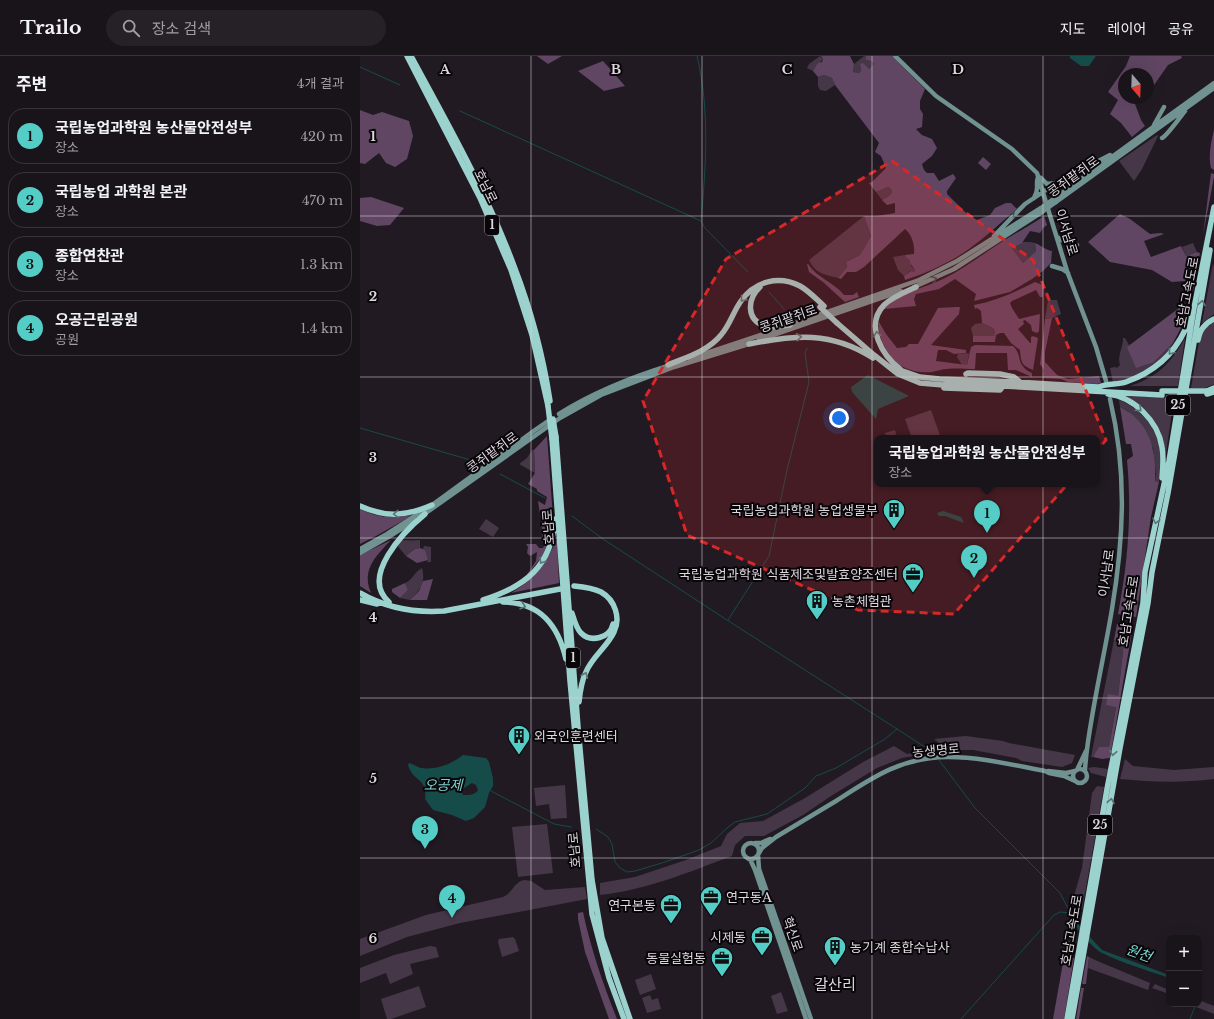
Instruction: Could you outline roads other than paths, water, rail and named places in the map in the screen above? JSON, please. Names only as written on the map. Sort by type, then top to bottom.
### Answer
[{"type":"highway","name":"호남로","points":[[407,56],[477,192],[511,270],[532,335],[549,405]]},
{"type":"highway","name":"호남로","points":[[412,56],[484,195],[515,266],[542,354],[554,438],[590,880]]},
{"type":"highway","name":"호남고속도로","points":[[1067,1019],[1106,789],[1143,603],[1145,572],[1169,460],[1194,308],[1214,207]]},
{"type":"highway","name":"호남고속도로","points":[[1072,1019],[1120,748],[1148,603],[1152,572],[1170,485],[1214,225]]},
{"type":"highway","points":[[668,366],[709,347],[728,327],[740,302],[757,286],[768,281],[790,282],[802,287],[874,355],[901,373],[920,383],[1090,391],[1162,393],[1214,392]]},
{"type":"highway","points":[[790,325],[773,327],[764,326],[757,321],[752,315],[750,304],[756,291],[766,285],[778,283],[789,285],[798,289],[822,306]]},
{"type":"highway","points":[[901,373],[888,359],[879,343],[876,334],[878,315],[883,306],[890,300],[916,287]]},
{"type":"highway","points":[[1099,387],[1125,382],[1144,375],[1160,364],[1172,352],[1186,329],[1192,307],[1194,308]]},
{"type":"highway","points":[[1191,356],[1194,357],[1199,333],[1204,326],[1214,319]]},
{"type":"highway","points":[[749,344],[778,338],[806,336],[837,341],[862,352],[889,369],[920,377],[957,380],[962,377],[1015,379],[1018,382],[1162,393]]},
{"type":"highway","points":[[957,380],[958,375],[966,374],[1014,377],[1018,382]]},
{"type":"highway","points":[[1207,393],[1214,388]]},
{"type":"highway","points":[[1090,391],[1111,394],[1126,399],[1139,408],[1150,420],[1158,434],[1162,446],[1164,462],[1159,497],[1161,498]]},
{"type":"highway","name":"호남로","points":[[554,438],[556,497],[570,681],[590,880],[594,913],[609,978],[624,1019]]},
{"type":"highway","points":[[484,602],[515,588],[524,582],[537,569],[548,552],[552,541],[555,527],[556,497]]},
{"type":"highway","points":[[360,506],[380,514],[395,515],[417,511],[432,505]]},
{"type":"highway","points":[[382,553],[401,534],[425,514]]},
{"type":"highway","points":[[568,598],[574,620],[580,632],[587,637],[595,639],[603,637],[612,628],[614,620],[611,606],[606,601],[591,592],[574,587],[588,587],[602,593],[614,605],[617,618],[614,632],[592,660],[582,681],[578,727]]},
{"type":"highway","points":[[360,600],[416,612],[429,612],[444,611],[560,588]]},
{"type":"highway","points":[[360,590],[392,606]]},
{"type":"highway","points":[[375,592],[392,606]]},
{"type":"highway","points":[[360,593],[392,606]]},
{"type":"highway","points":[[484,602],[510,602],[525,605],[539,612],[550,622],[560,640],[570,681]]},
{"type":"highway","name":"호남로","points":[[594,913],[630,1019]]},
{"type":"main road","name":"이서남로","points":[[895,56],[936,96],[1012,149],[1037,173],[1068,273],[1096,347],[1106,381]]},
{"type":"main road","name":"콩쥐팥쥐로","points":[[1056,200],[1153,126],[1214,83]]},
{"type":"main road","name":"콩쥐팥쥐로","points":[[360,553],[425,514],[554,421],[595,398],[658,373],[749,344],[916,287],[954,269],[1056,200],[1214,88]]},
{"type":"main road","points":[[1153,126],[1164,107]]},
{"type":"main road","points":[[1162,138],[1166,137],[1187,108]]},
{"type":"main road","points":[[989,242],[1025,204],[1056,183],[1115,152],[1116,154]]},
{"type":"main road","points":[[1034,198],[1038,190],[1036,182],[1038,177],[1047,184],[1056,183]]},
{"type":"main road","name":"콩쥐팥쥐로","points":[[360,549],[387,534],[432,505],[535,430],[572,406],[603,390],[668,366],[919,280],[957,261],[1041,210]]},
{"type":"main road","points":[[1057,237],[1066,245],[1071,247],[1077,245]]},
{"type":"main road","points":[[1052,266],[1062,269],[1068,273]]},
{"type":"main road","name":"이서남로","points":[[1085,770],[1087,750],[1112,611],[1122,539],[1122,479],[1116,423],[1110,399]]},
{"type":"main road","name":"이서남로","points":[[1076,771],[1087,750]]},
{"type":"main road","name":"농생명로","points":[[750,859],[755,858],[762,848],[776,837],[873,777],[892,768],[921,760],[947,757],[976,759],[1045,771],[1066,773],[1081,769],[1085,770]]},
{"type":"main road","points":[[1076,771],[1073,775],[1074,781],[1080,784],[1085,782],[1088,776],[1085,770]]},
{"type":"main road","name":"농생명로","points":[[1045,771],[1064,776],[1074,781]]},
{"type":"main road","name":"농생명로","points":[[754,843],[776,837]]},
{"type":"main road","points":[[750,859],[744,855],[744,846],[749,843],[754,843],[758,847],[758,854]]},
{"type":"main road","name":"혁신로","points":[[758,854],[759,869],[811,1019]]},
{"type":"main road","name":"혁신로","points":[[750,859],[806,1019]]},
{"type":"water","points":[[1070,56],[1096,56],[1089,66],[1081,66],[1070,58]]},
{"type":"water","points":[[868,375],[909,396],[878,409],[876,419],[852,392],[851,387]]},
{"type":"water","points":[[943,511],[961,517],[964,523],[945,516],[939,516],[937,513]]},
{"type":"water","name":"오공제","points":[[463,755],[486,758],[489,762],[493,778],[493,786],[489,793],[485,807],[474,818],[466,821],[452,815],[433,810],[425,799],[425,792],[422,783],[413,775],[408,765],[409,763],[421,768],[432,768],[444,766]],"holes":[[[472,783],[476,785],[478,790],[474,794],[463,795],[461,790]]]},
{"type":"water","points":[[1072,915],[1076,922],[1102,950],[1166,974],[1166,977],[1102,953],[1088,941],[1079,930]]},
{"type":"waterway","points":[[697,56],[704,97],[706,138],[701,221],[704,227],[748,272]]},
{"type":"waterway","points":[[360,67],[400,85]]},
{"type":"waterway","points":[[460,111],[701,221]]},
{"type":"waterway","points":[[769,292],[784,309]]},
{"type":"waterway","points":[[728,620],[769,556],[787,470],[809,382],[805,353],[807,348]]},
{"type":"waterway","points":[[360,428],[474,461]]},
{"type":"waterway","points":[[500,474],[545,498]]},
{"type":"waterway","points":[[572,516],[603,539],[925,747],[933,755]]},
{"type":"waterway","points":[[596,829],[608,837],[612,844],[615,862],[620,868],[627,872],[665,862],[699,850],[711,843],[735,822],[767,814],[805,788],[816,776],[836,768],[885,739],[897,729]]},
{"type":"waterway","points":[[939,760],[975,808],[1060,893],[1072,916]]},
{"type":"waterway","points":[[491,791],[554,824],[571,827]]},
{"type":"waterway","points":[[961,1019],[1054,915],[1060,912],[1071,913]]},
{"type":"waterway","points":[[1190,1019],[1195,1007]]},
{"type":"place","name":"국립농업과학원 농업생물부","points":[[894,530]]},
{"type":"place","name":"국립농업과학원 농산물안전성부","points":[[987,533]]},
{"type":"place","name":"국립농업 과학원 본관","points":[[974,578]]},
{"type":"place","name":"국립농업과학원 식품제조및발효양조센터","points":[[913,594]]},
{"type":"place","name":"농촌체험관","points":[[817,620]]},
{"type":"place","name":"외국인훈련센터","points":[[519,756]]},
{"type":"place","name":"종합연찬관","points":[[425,849]]},
{"type":"place","name":"연구동A","points":[[711,916]]},
{"type":"place","name":"오공근린공원","points":[[452,918]]},
{"type":"place","name":"연구본동","points":[[671,924]]},
{"type":"place","name":"시제동","points":[[762,956]]},
{"type":"place","name":"농기계 종합수납사","points":[[835,966]]},
{"type":"place","name":"동물실험동","points":[[722,978]]},
{"type":"district","name":"갈산리","points":[[835,985]]},
{"type":"water label","name":"원천","points":[[1139,953]]}]
